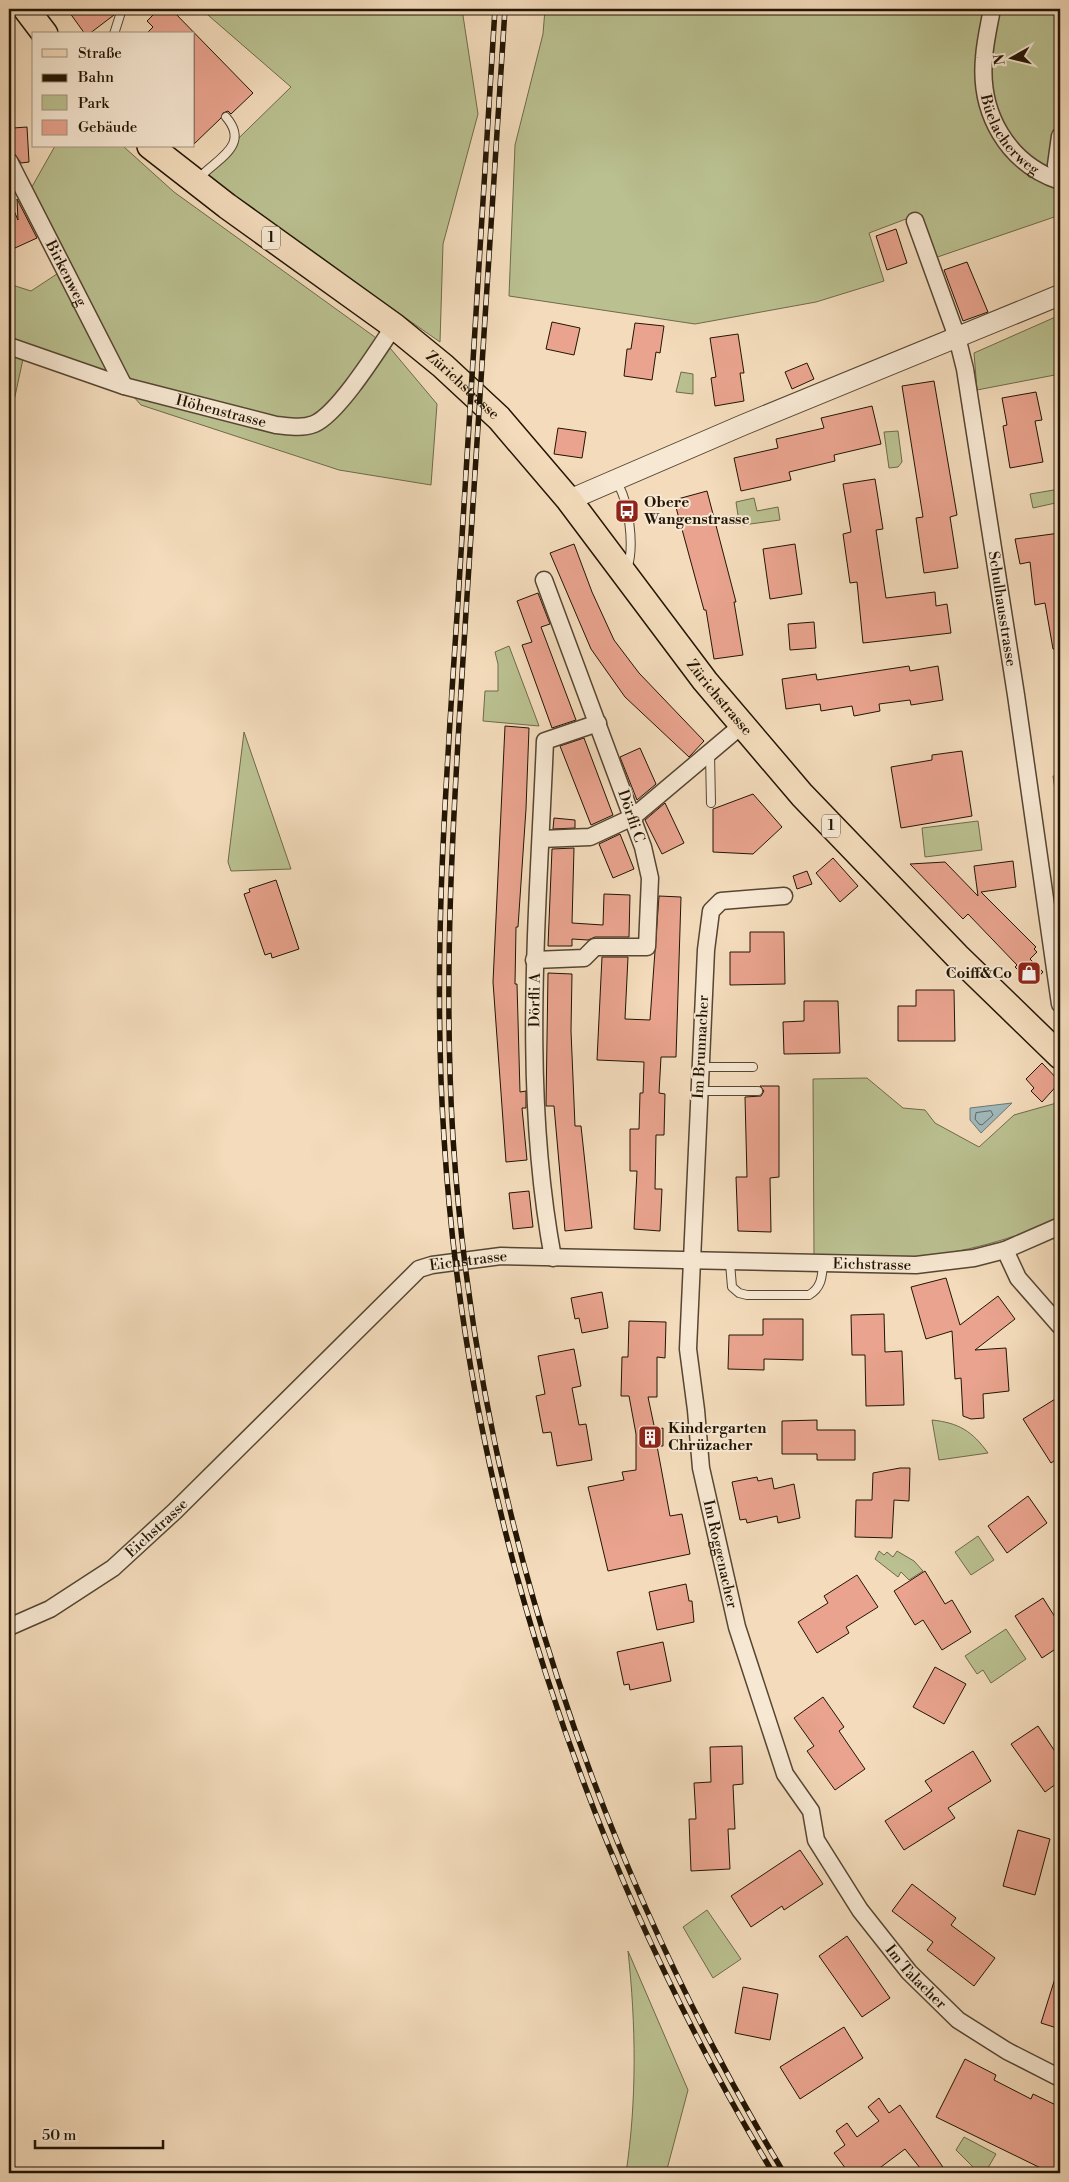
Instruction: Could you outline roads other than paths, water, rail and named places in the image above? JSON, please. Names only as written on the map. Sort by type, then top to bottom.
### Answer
[{"type":"main road","points":[[26,9],[43,32]]},
{"type":"main road","name":"1","points":[[152,148],[195,182],[394,326]]},
{"type":"main road","name":"Zürichstrasse","points":[[394,326],[443,366],[499,418],[569,500],[742,726],[802,795],[956,956],[1058,1048]]},
{"type":"street","name":"Büelacherweg","points":[[992,9],[984,59],[986,92],[993,119],[1004,142],[1020,159],[1041,173],[1060,179]]},
{"type":"street","points":[[1060,136],[1056,165],[1060,179]]},
{"type":"street","name":"Birkenweg","points":[[9,161],[124,386]]},
{"type":"street","name":"Schulhausstrasse","points":[[915,221],[957,337],[965,369],[1011,665],[1060,1004]]},
{"type":"street","points":[[569,500],[616,480],[666,453],[1060,295]]},
{"type":"street","name":"Höhenstrasse","points":[[9,346],[124,386],[276,425],[299,427],[314,424],[337,406],[394,326]]},
{"type":"street","name":"Dörfli C","points":[[534,960],[584,958],[595,947],[647,947],[650,878],[633,817],[544,580]]},
{"type":"street","name":"Dörfli A","points":[[553,1258],[546,1222],[534,1084],[534,960],[545,741],[598,723]]},
{"type":"street","points":[[541,839],[590,837],[633,817],[742,726]]},
{"type":"street","name":"Im Brunnacher","points":[[690,1261],[706,950],[711,911],[721,901],[784,896]]},
{"type":"street","name":"Eichstrasse","points":[[9,1627],[50,1610],[113,1568],[175,1510],[419,1269],[432,1265],[501,1256],[730,1263],[916,1265],[974,1258],[1005,1250],[1060,1226]]},
{"type":"street","points":[[1005,1250],[1018,1278],[1060,1326]]},
{"type":"street","name":"Im Roggenacher","points":[[690,1261],[688,1349],[701,1468],[743,1648],[785,1774],[810,1810],[813,1832]]},
{"type":"street","name":"Im Talacher","points":[[813,1832],[832,1870],[909,1972],[958,2020],[1007,2051],[1060,2078]]},
{"type":"lane","points":[[115,32],[122,9]]},
{"type":"lane","points":[[195,182],[230,149],[236,138],[236,128],[226,117]]},
{"type":"lane","points":[[616,480],[627,511],[632,556],[625,575]]},
{"type":"lane","points":[[710,752],[711,803]]},
{"type":"lane","points":[[700,1067],[753,1067]]},
{"type":"lane","points":[[699,1091],[758,1091]]},
{"type":"lane","points":[[730,1263],[732,1287],[739,1293],[747,1295],[809,1295],[817,1290],[822,1278],[823,1264]]},
{"type":"water","points":[[1012,1103],[981,1133],[970,1120],[970,1108]]},
{"type":"railway","points":[[495,9],[442,869],[439,1003],[441,1071],[444,1138],[457,1275],[479,1410],[508,1544],[546,1675],[592,1804],[645,1930],[706,2053],[773,2173]]},
{"type":"railway","points":[[505,9],[451,875],[449,940],[450,1072],[453,1138],[466,1275],[488,1410],[518,1544],[557,1675],[603,1804],[656,1930],[716,2053],[784,2173]]},
{"type":"place","name":"Obere Wangenstrasse","points":[[627,511]]},
{"type":"place","name":"Coiff&Co","points":[[1029,973]]},
{"type":"place","name":"Kindergarten Chrüzacher","points":[[650,1437]]}]
